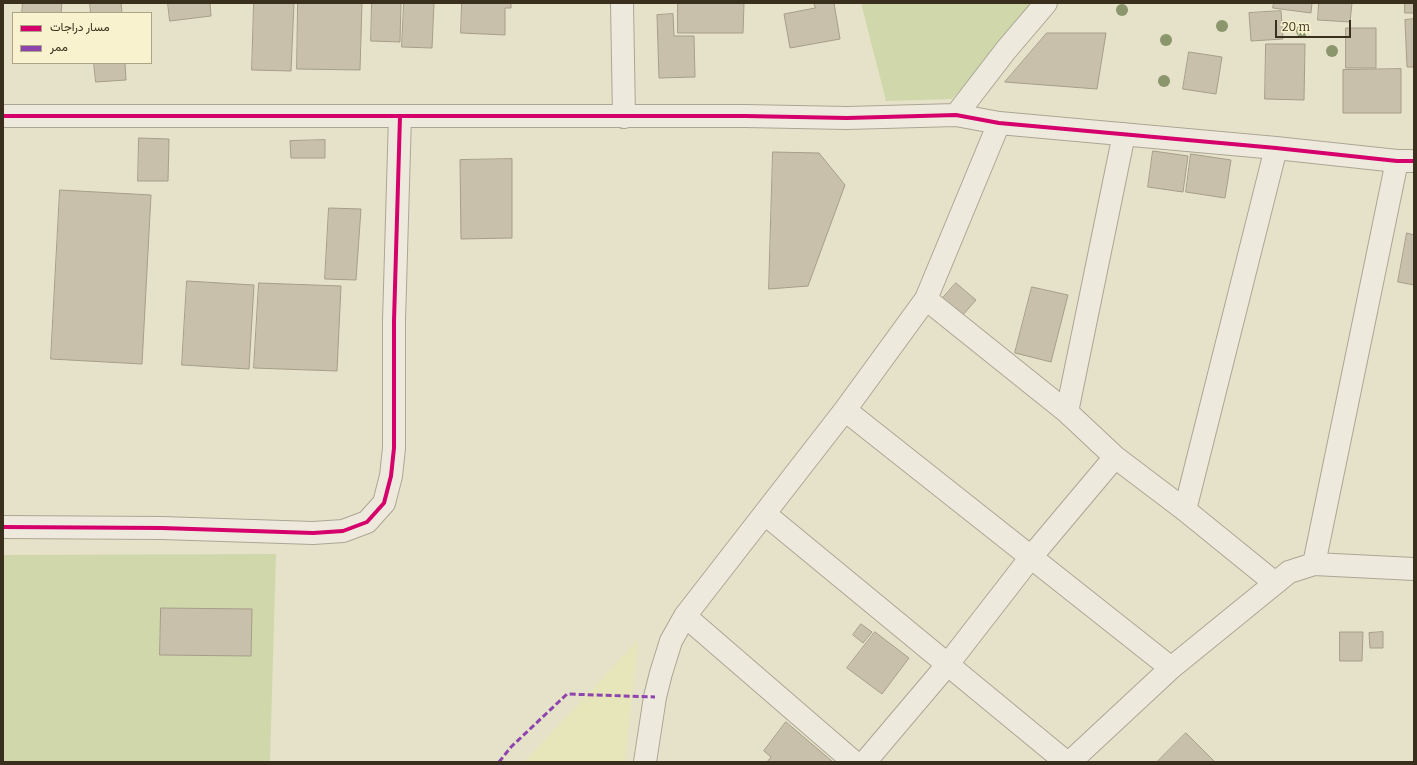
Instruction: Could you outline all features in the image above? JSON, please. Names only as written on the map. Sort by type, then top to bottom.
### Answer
[{"type":"street","points":[[622,3],[624,116]]},
{"type":"street","points":[[956,115],[1006,50],[1046,3]]},
{"type":"street","points":[[3,116],[745,116],[847,118],[956,115],[1000,123],[1405,161],[1314,564]]},
{"type":"street","points":[[3,527],[162,528],[313,533],[343,531],[367,522],[384,503],[391,476],[394,448],[394,321],[400,116]]},
{"type":"street","points":[[645,762],[655,697],[671,641],[685,616],[845,410],[926,299],[1000,123]]},
{"type":"street","points":[[1066,412],[1124,134]]},
{"type":"street","points":[[1185,510],[1276,148]]},
{"type":"street","points":[[926,299],[1066,412],[1115,457],[1185,510],[1275,583]]},
{"type":"street","points":[[845,410],[1171,668]]},
{"type":"street","points":[[865,762],[948,664],[1032,557],[1115,457]]},
{"type":"street","points":[[765,514],[1066,762]]},
{"type":"street","points":[[1070,762],[1171,668],[1289,572],[1314,564],[1414,569]]},
{"type":"street","points":[[685,616],[854,762]]},
{"type":"shaded area","points":[[638,640],[625,762],[524,762]]},
{"type":"green space","points":[[861,3],[1040,3],[952,99],[886,101]]},
{"type":"green space","points":[[276,554],[270,762],[3,762],[3,555]]},
{"type":"building","points":[[23,3],[62,3],[61,12],[22,12]]},
{"type":"building","points":[[90,3],[121,3],[122,12],[91,12]]},
{"type":"building","points":[[168,3],[210,3],[211,16],[170,21]]},
{"type":"building","points":[[254,3],[294,3],[291,71],[252,70]]},
{"type":"building","points":[[298,3],[362,3],[360,70],[297,69]]},
{"type":"building","points":[[372,3],[401,3],[400,42],[371,41]]},
{"type":"building","points":[[404,3],[434,3],[432,48],[402,47]]},
{"type":"building","points":[[462,3],[511,3],[511,8],[505,8],[505,35],[461,33]]},
{"type":"building","points":[[678,3],[744,3],[743,33],[678,33]]},
{"type":"building","points":[[814,3],[834,3],[840,39],[790,48],[784,14],[815,8]]},
{"type":"building","points":[[1274,3],[1312,3],[1311,13],[1273,8]]},
{"type":"building","points":[[1319,3],[1352,3],[1350,22],[1318,20]]},
{"type":"building","points":[[1405,3],[1414,3],[1414,13],[1405,13]]},
{"type":"building","points":[[1281,11],[1283,39],[1251,41],[1249,13]]},
{"type":"building","points":[[673,14],[674,36],[694,36],[695,77],[659,78],[657,15]]},
{"type":"building","points":[[1414,19],[1414,67],[1407,67],[1405,20]]},
{"type":"building","points":[[1346,28],[1376,28],[1376,68],[1346,68]]},
{"type":"building","points":[[1047,33],[1106,33],[1097,89],[1005,82]]},
{"type":"building","points":[[1266,44],[1305,44],[1304,100],[1265,99]]},
{"type":"building","points":[[1189,52],[1222,57],[1216,94],[1183,89]]},
{"type":"building","points":[[94,64],[125,64],[126,80],[96,82]]},
{"type":"building","points":[[1401,69],[1401,113],[1343,113],[1343,70]]},
{"type":"building","points":[[139,138],[169,139],[168,181],[138,181]]},
{"type":"building","points":[[325,140],[325,158],[291,158],[290,141]]},
{"type":"building","points":[[1153,151],[1188,156],[1183,192],[1148,187]]},
{"type":"building","points":[[773,152],[819,153],[845,185],[808,286],[769,289]]},
{"type":"building","points":[[1191,154],[1231,160],[1225,198],[1186,192]]},
{"type":"building","points":[[512,159],[512,238],[461,239],[460,160]]},
{"type":"building","points":[[60,190],[151,195],[142,364],[51,359]]},
{"type":"building","points":[[329,208],[361,209],[356,280],[325,279]]},
{"type":"building","points":[[1407,233],[1414,235],[1414,285],[1398,282]]},
{"type":"building","points":[[187,281],[254,285],[249,369],[182,365]]},
{"type":"building","points":[[259,283],[341,286],[337,371],[254,368]]},
{"type":"building","points":[[956,283],[976,300],[961,317],[942,299]]},
{"type":"building","points":[[1032,287],[1068,295],[1051,362],[1015,353]]},
{"type":"building","points":[[161,608],[252,609],[251,656],[160,655]]},
{"type":"building","points":[[861,624],[872,632],[863,643],[853,635]]},
{"type":"building","points":[[875,632],[909,658],[882,694],[847,668]]},
{"type":"building","points":[[1340,632],[1363,632],[1362,661],[1340,661]]},
{"type":"building","points":[[1383,632],[1383,648],[1370,648],[1369,633]]},
{"type":"building","points":[[786,722],[833,762],[767,762],[771,757],[764,751]]},
{"type":"building","points":[[1186,733],[1215,762],[1157,762]]},
{"type":"marked path","points":[[499,762],[511,747],[567,694],[655,697]]},
{"type":"cycle path","points":[[3,116],[745,116],[847,118],[956,115],[999,123],[1276,148],[1397,161],[1414,161]]},
{"type":"cycle path","points":[[3,527],[162,528],[313,533],[343,531],[367,522],[384,503],[391,476],[394,448],[394,321],[400,116]]}]
